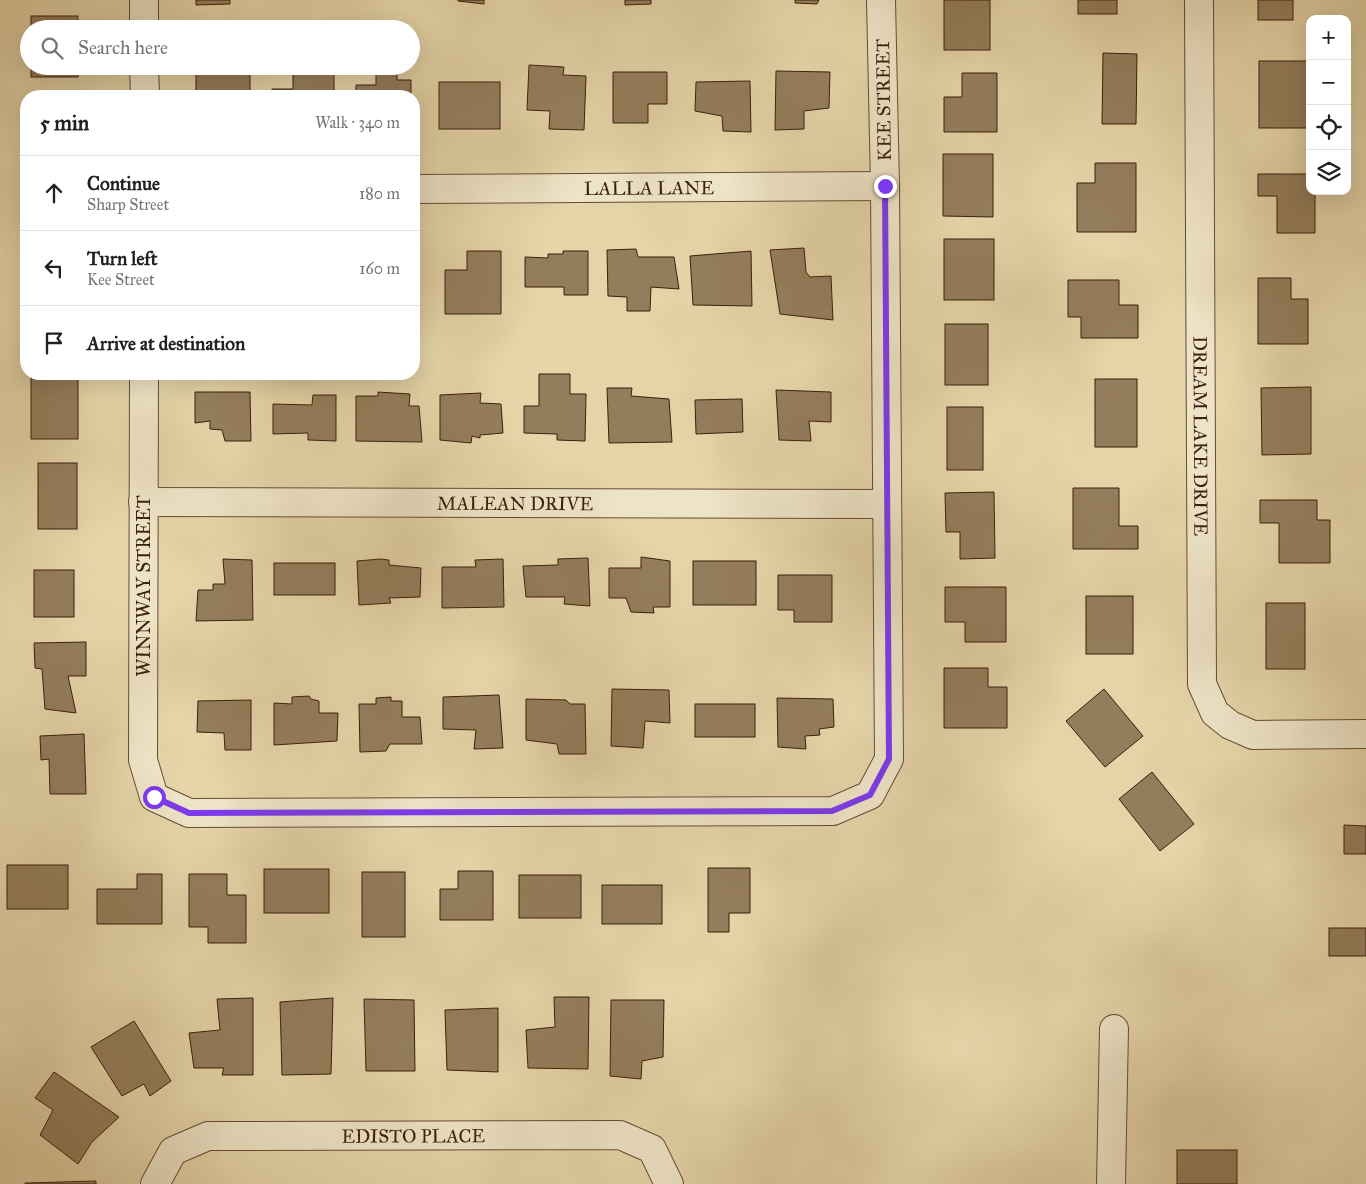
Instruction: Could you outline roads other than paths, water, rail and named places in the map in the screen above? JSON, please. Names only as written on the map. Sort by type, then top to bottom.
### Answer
[{"type":"street","points":[[144,0],[144,20]]},
{"type":"street","name":"KEE STREET","points":[[870,795],[889,759],[885,186],[881,0]]},
{"type":"street","name":"DREAM LAKE DRIVE","points":[[1199,0],[1202,684],[1215,713],[1230,725],[1253,735],[1366,734]]},
{"type":"street","points":[[144,75],[145,90]]},
{"type":"street","name":"LALLA LANE","points":[[420,189],[885,186]]},
{"type":"street","name":"WINNWAY STREET","points":[[144,380],[143,760],[154,797],[189,813],[209,813],[832,811],[870,795]]},
{"type":"street","name":"MALEAN DRIVE","points":[[143,502],[887,504]]},
{"type":"street","points":[[1111,1184],[1114,1029]]},
{"type":"street","name":"EDISTO PLACE","points":[[155,1184],[173,1151],[208,1136],[590,1135],[620,1135],[652,1149],[669,1184]]}]
